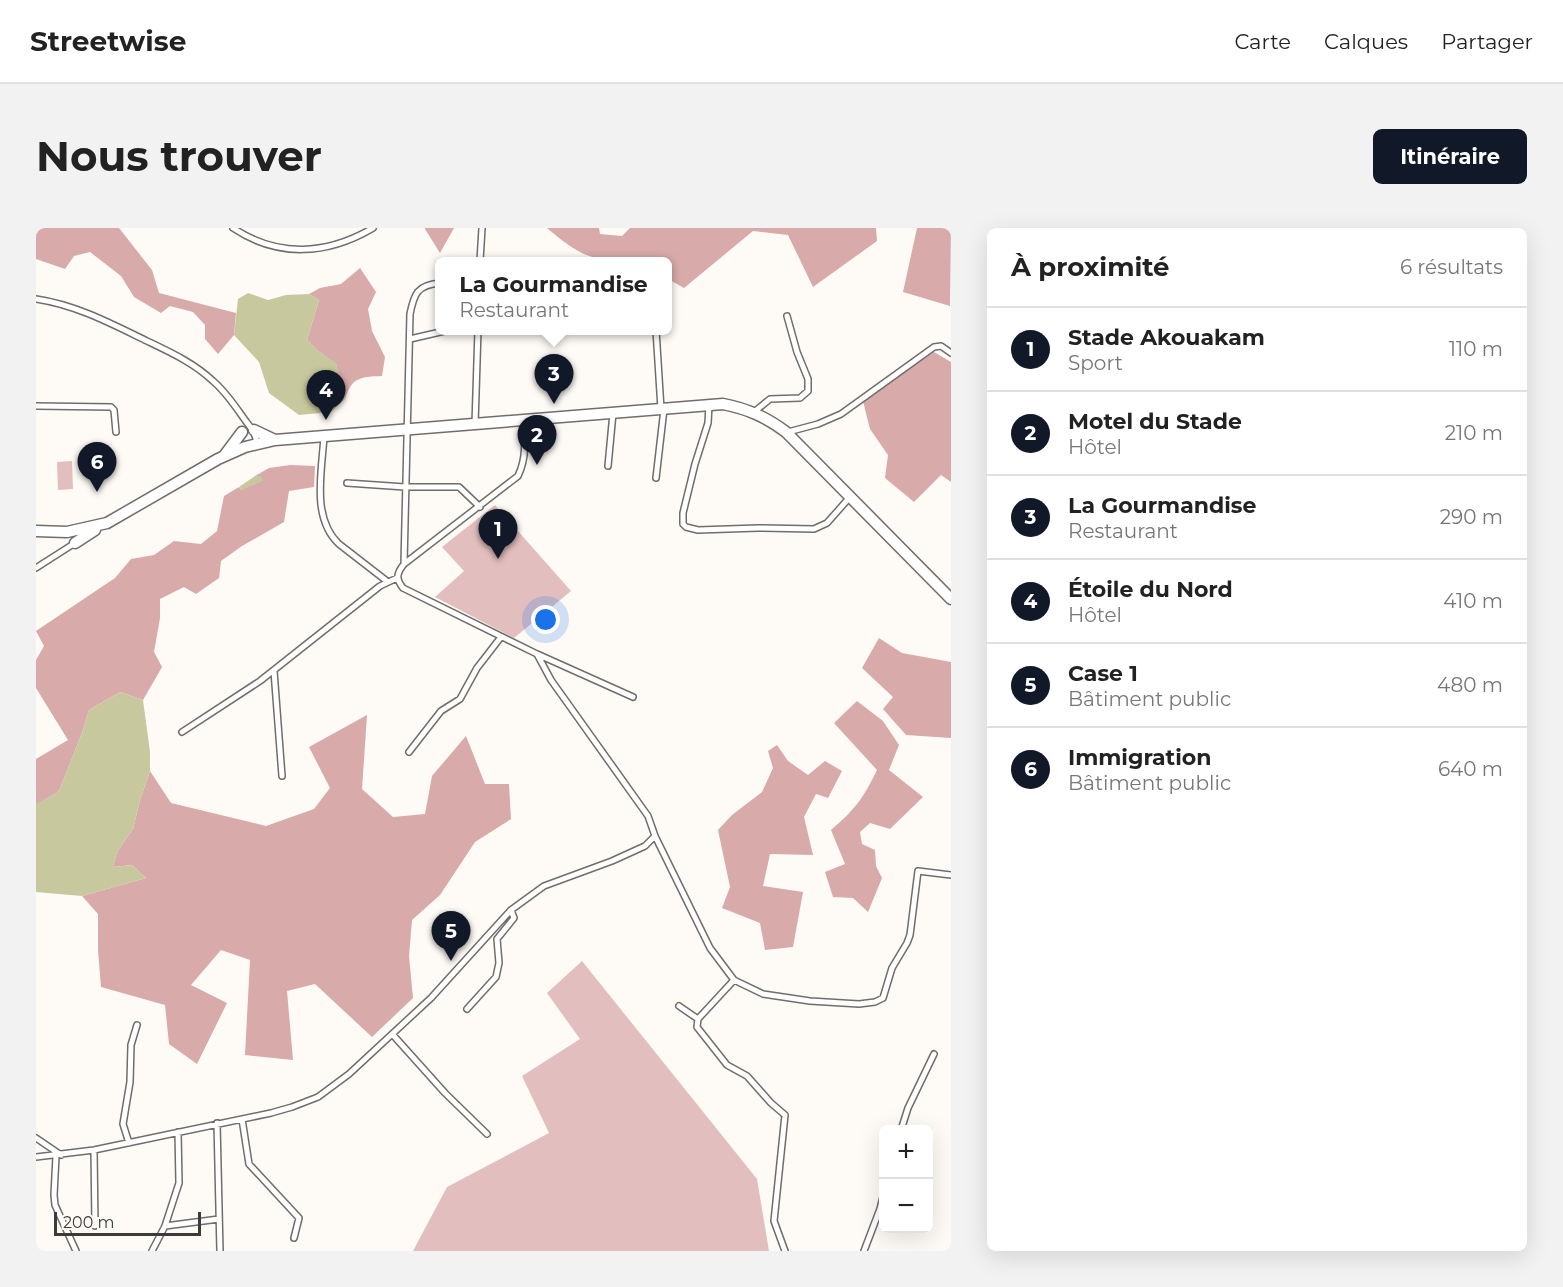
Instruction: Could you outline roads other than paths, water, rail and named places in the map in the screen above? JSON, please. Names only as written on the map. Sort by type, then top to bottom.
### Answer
[{"type":"highway","points":[[36,531],[60,532],[74,539],[107,523],[224,456],[257,443],[723,404],[754,412],[786,432],[951,599]]},
{"type":"highway","points":[[254,430],[275,440]]},
{"type":"highway","points":[[224,456],[242,432]]},
{"type":"street","points":[[233,228],[251,239],[292,249],[326,248],[348,241],[373,228]]},
{"type":"street","points":[[480,257],[482,228]]},
{"type":"street","points":[[404,564],[410,314],[415,294],[435,284]]},
{"type":"street","points":[[36,299],[60,303],[93,314],[180,357],[214,381],[254,430],[257,443]]},
{"type":"street","points":[[754,412],[770,399],[800,398],[808,392],[808,379],[797,352],[787,316]]},
{"type":"street","points":[[410,339],[435,333]]},
{"type":"street","points":[[475,424],[478,335]]},
{"type":"street","points":[[656,478],[663,409],[657,335]]},
{"type":"street","points":[[786,432],[818,424],[841,414],[934,347],[941,346],[951,352]]},
{"type":"street","points":[[709,404],[708,423],[683,513],[683,524],[686,527],[698,530],[758,528],[805,531],[827,523],[850,497]]},
{"type":"street","points":[[36,406],[111,406],[114,410],[116,432]]},
{"type":"street","points":[[608,466],[613,413]]},
{"type":"street","points":[[245,420],[242,432],[245,447]]},
{"type":"street","points":[[522,421],[525,450],[523,465],[518,476],[404,564],[397,578],[403,588],[501,637],[633,697]]},
{"type":"street","points":[[324,436],[321,506],[327,528],[339,544],[368,564],[388,582]]},
{"type":"street","points":[[347,483],[405,487],[459,487],[480,507]]},
{"type":"street","points":[[36,568],[74,539]]},
{"type":"street","points":[[182,732],[274,671],[372,592],[397,578]]},
{"type":"street","points":[[409,752],[441,711],[460,699],[477,669],[501,637]]},
{"type":"street","points":[[537,654],[551,680],[648,816],[655,837],[710,948],[734,980],[763,994],[777,996],[840,1004],[859,1004],[880,1000],[885,993],[892,968],[907,944],[918,871],[951,875]]},
{"type":"street","points":[[274,671],[282,776]]},
{"type":"street","points":[[36,1156],[59,1155],[129,1143],[292,1107],[318,1097],[349,1074],[393,1035],[431,998],[511,910],[544,886],[612,861],[645,846],[655,837]]},
{"type":"street","points":[[467,1009],[496,977],[499,963],[497,939],[514,918],[511,910]]},
{"type":"street","points":[[734,980],[698,1019],[697,1027],[727,1065],[747,1076],[785,1115],[774,1221],[785,1251]]},
{"type":"street","points":[[679,1005],[698,1019]]},
{"type":"street","points":[[129,1143],[123,1124],[130,1082],[131,1045],[137,1025]]},
{"type":"street","points":[[393,1035],[451,1100],[487,1134]]},
{"type":"street","points":[[903,1125],[908,1108],[934,1054]]},
{"type":"street","points":[[242,1119],[249,1164],[299,1218],[294,1238]]},
{"type":"street","points":[[217,1124],[220,1251]]},
{"type":"street","points":[[152,1251],[165,1226],[179,1183],[178,1132]]},
{"type":"street","points":[[36,1138],[59,1155]]},
{"type":"street","points":[[94,1150],[95,1226]]},
{"type":"street","points":[[59,1155],[55,1205],[76,1251]]},
{"type":"street","points":[[864,1251],[879,1212]]},
{"type":"street","points":[[165,1226],[219,1219]]},
{"type":"place","name":"La Gourmandise","points":[[554,404]]},
{"type":"place","name":"Étoile du Nord","points":[[326,420]]},
{"type":"place","name":"Motel du Stade","points":[[537,465]]},
{"type":"place","name":"Immigration","points":[[97,492]]},
{"type":"place","name":"Stade Akouakam","points":[[498,559]]},
{"type":"place","name":"Case 1","points":[[451,961]]}]
